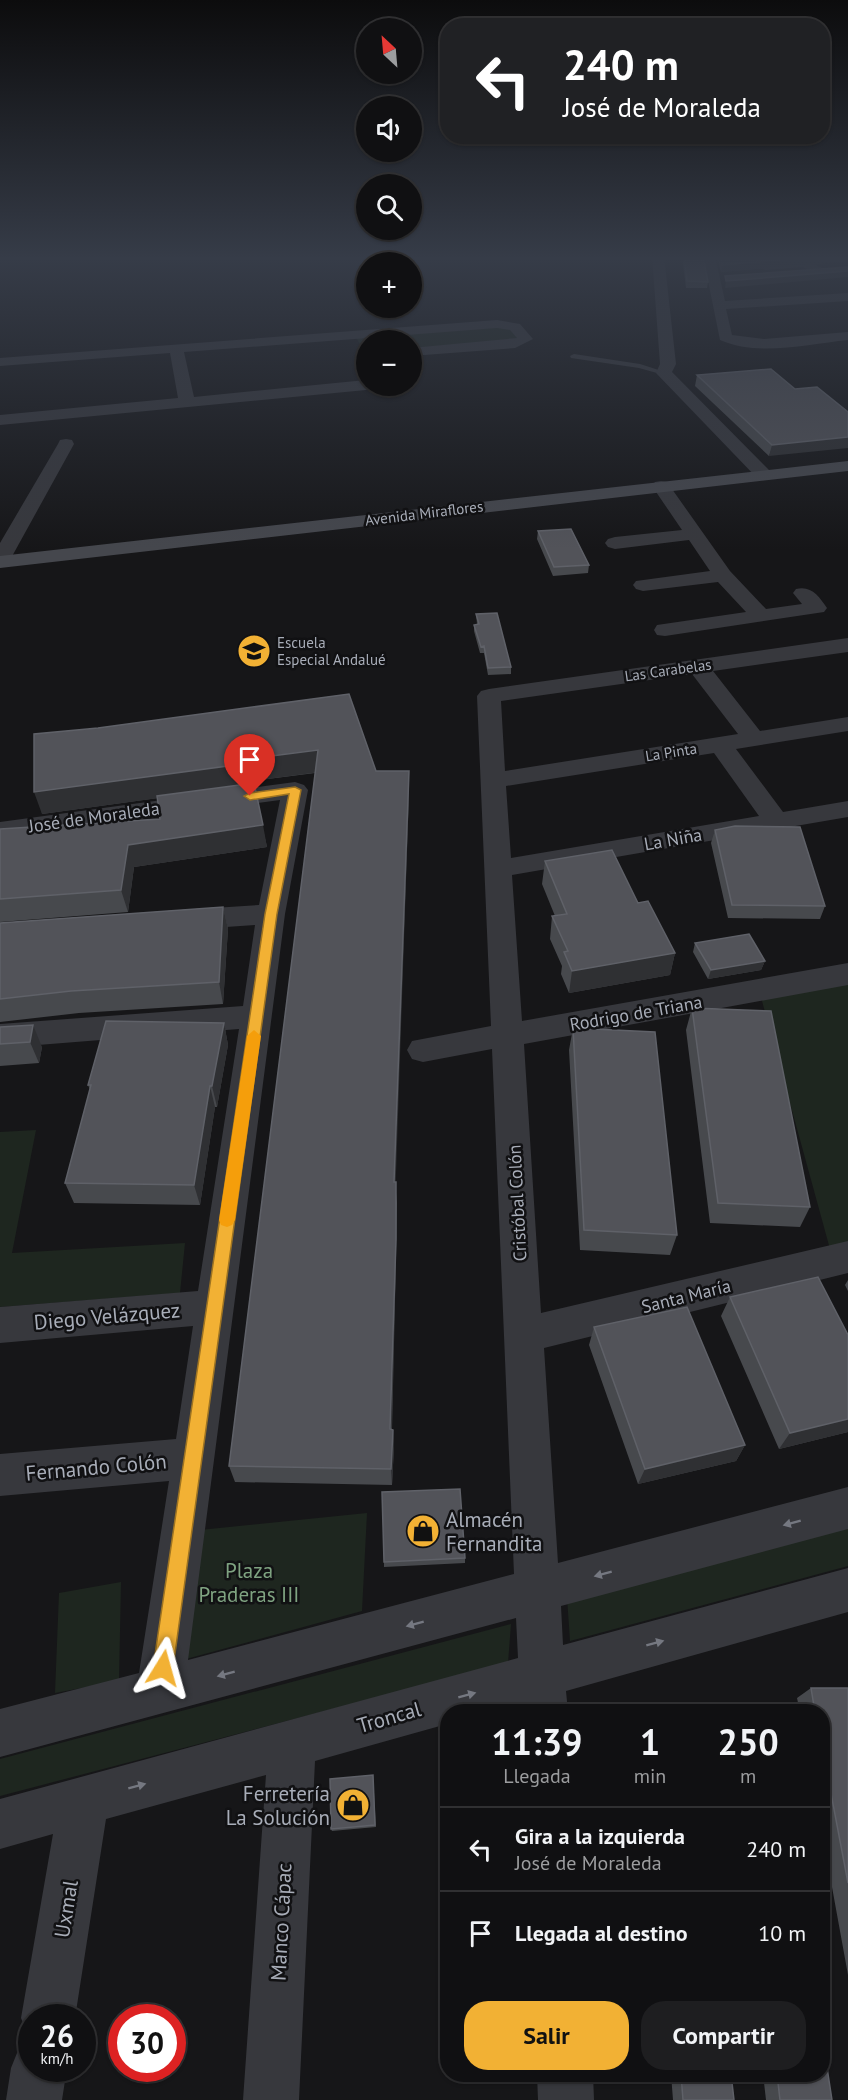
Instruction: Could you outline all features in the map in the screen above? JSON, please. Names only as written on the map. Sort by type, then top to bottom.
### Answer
[{"type":"main road","name":"Avenida Miraflores","points":[[0,561],[848,466]]},
{"type":"street","points":[[0,362],[79,362],[139,354]]},
{"type":"street","points":[[177,354],[187,402]]},
{"type":"street","points":[[667,354],[668,364],[664,373],[764,475]]},
{"type":"street","points":[[0,420],[187,402],[289,387],[356,385]]},
{"type":"street","points":[[0,561],[66,444]]},
{"type":"street","points":[[661,486],[723,575],[761,616]]},
{"type":"street","points":[[615,543],[696,534]]},
{"type":"street","points":[[643,585],[723,575]]},
{"type":"street","points":[[665,630],[818,608],[803,593]]},
{"type":"street","name":"Las Carabelas","points":[[489,696],[848,645]]},
{"type":"street","points":[[698,666],[754,739]]},
{"type":"street","name":"Cristóbal Colón","points":[[489,696],[544,1693]]},
{"type":"street","name":"La Pinta","points":[[493,781],[848,724]]},
{"type":"street","points":[[720,744],[776,821]]},
{"type":"street","name":"José de Moraleda","points":[[0,830],[295,790],[271,914]]},
{"type":"street","name":"La Niña","points":[[498,869],[848,809]]},
{"type":"street","points":[[156,922],[271,914],[160,1691]]},
{"type":"street","name":"Rodrigo de Triana","points":[[423,1050],[848,974]]},
{"type":"street","points":[[0,1036],[257,1016]]},
{"type":"street","name":"Santa María","points":[[524,1335],[848,1257]]},
{"type":"street","name":"Diego Velázquez","points":[[0,1325],[214,1307]]},
{"type":"street","name":"Fernando Colón","points":[[0,1475],[192,1458]]},
{"type":"street","points":[[0,1733],[848,1508]]},
{"type":"street","name":"Troncal","points":[[490,1704],[544,1693],[848,1590]]},
{"type":"street","name":"Troncal","points":[[0,1824],[292,1744],[440,1714]]},
{"type":"street","name":"Manco Cápac","points":[[271,2100],[292,1744]]},
{"type":"street","name":"Uxmal","points":[[50,2004],[84,1801]]},
{"type":"street","points":[[34,2100],[37,2082]]},
{"type":"street","points":[[565,2082],[566,2100]]},
{"type":"lane","points":[[574,356],[640,366],[664,373]]},
{"type":"green space","points":[[845,975],[848,985],[848,1257],[833,1260],[759,990]]},
{"type":"green space","points":[[36,1130],[12,1253],[185,1243],[180,1293],[0,1307],[0,1132]]},
{"type":"green space","name":"Plaza Praderas III","points":[[367,1513],[362,1611],[175,1662],[200,1530]]},
{"type":"green space","points":[[848,1526],[848,1566],[570,1641],[567,1597]]},
{"type":"green space","points":[[121,1582],[119,1681],[55,1693],[59,1593]]},
{"type":"green space","points":[[511,1624],[508,1663],[0,1796],[0,1759]]},
{"type":"building","points":[[771,369],[795,389],[817,387],[848,412],[848,437],[772,445],[697,375]]},
{"type":"building","points":[[571,529],[589,565],[554,567],[538,531]]},
{"type":"building","points":[[497,613],[511,667],[488,668],[484,646],[481,647],[474,625],[479,624],[476,614]]},
{"type":"building","points":[[349,694],[376,771],[409,771],[394,1182],[396,1182],[396,1239],[390,1429],[393,1430],[391,1469],[229,1466],[318,750],[249,759],[250,763],[34,792],[34,734],[98,728]]},
{"type":"building","points":[[254,783],[263,825],[128,845],[121,890],[0,899],[0,829],[160,819],[157,796]]},
{"type":"building","points":[[735,826],[800,827],[825,906],[732,905],[715,830]]},
{"type":"building","points":[[612,850],[638,903],[648,901],[675,953],[572,971],[564,952],[568,951],[552,916],[567,914],[545,861]]},
{"type":"building","points":[[223,907],[219,982],[71,991],[0,999],[0,923]]},
{"type":"building","points":[[749,934],[765,961],[711,970],[695,943]]},
{"type":"building","points":[[692,1008],[771,1011],[810,1207],[718,1203]]},
{"type":"building","points":[[106,1021],[224,1023],[212,1086],[210,1086],[194,1185],[65,1183]]},
{"type":"building","points":[[33,1025],[30,1042],[0,1044],[0,1027]]},
{"type":"building","points":[[573,1028],[655,1032],[677,1235],[584,1230]]},
{"type":"building","points":[[818,1277],[848,1335],[848,1419],[790,1433],[730,1297]]},
{"type":"building","points":[[687,1307],[745,1445],[645,1469],[594,1327]]},
{"type":"building","name":"Almacén Fernandita","points":[[460,1489],[465,1558],[384,1562],[382,1492]]},
{"type":"building","points":[[811,1688],[848,1688],[848,1883],[830,1788],[830,1704],[814,1704]]},
{"type":"building","name":"Ferretería La Solución","points":[[373,1775],[375,1825],[331,1829],[330,1779]]},
{"type":"building","points":[[682,2082],[732,2082],[734,2100],[683,2100]]},
{"type":"building","points":[[778,2082],[829,2082],[832,2100],[780,2100]]},
{"type":"slow traffic","points":[[227,1220],[254,1036]]},
{"type":"place","name":"Escuela Especial Andalué","points":[[254,651]]},
{"type":"place","name":"Almacén Fernandita","points":[[423,1531]]},
{"type":"place","name":"Ferretería La Solución","points":[[353,1805]]},
{"type":"route","points":[[163,1668],[271,914],[295,790],[250,796]]}]
